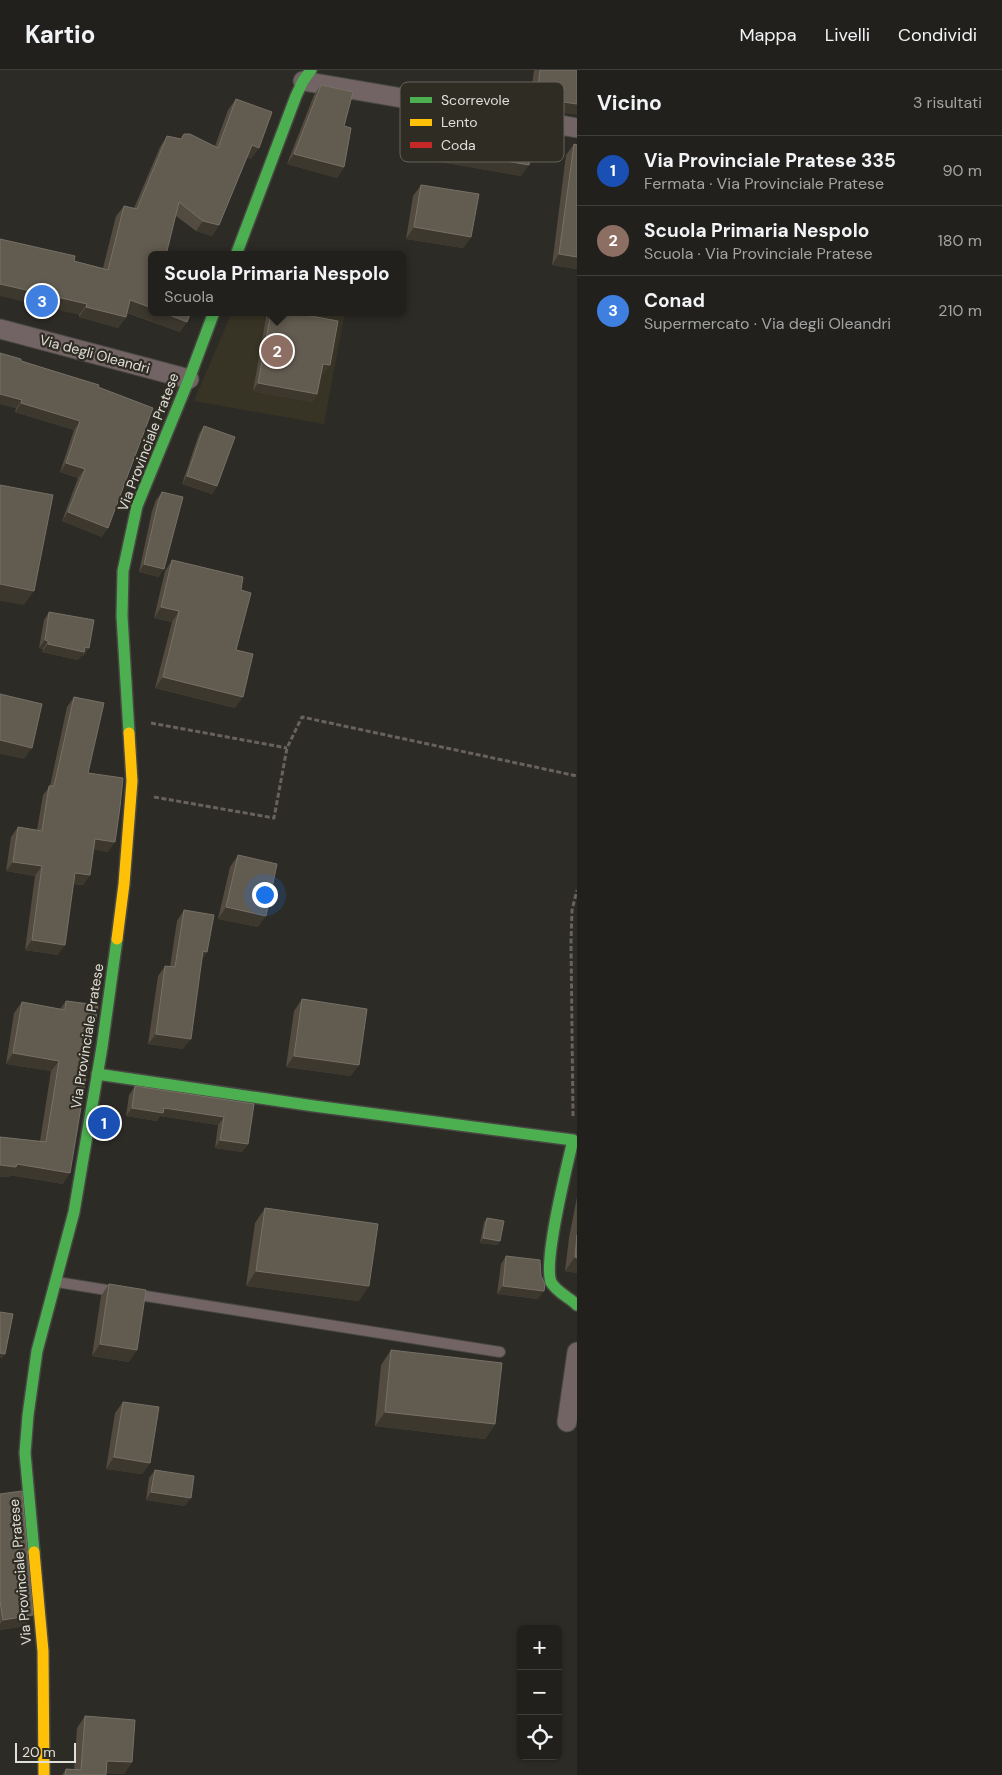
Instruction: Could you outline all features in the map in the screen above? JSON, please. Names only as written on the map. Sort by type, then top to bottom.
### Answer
[{"type":"street","points":[[237,251],[290,110],[307,75],[400,93]]},
{"type":"street","points":[[564,125],[577,128]]},
{"type":"street","name":"Via Provinciale Pratese","points":[[44,1775],[43,1651],[25,1453],[37,1351],[74,1212],[97,1074],[124,884],[132,781],[122,616],[123,571],[137,506],[213,316]]},
{"type":"street","name":"Via degli Oleandri","points":[[0,329],[189,379]]},
{"type":"street","points":[[97,1074],[323,1107],[573,1140],[551,1248],[549,1272],[553,1284],[577,1305]]},
{"type":"street","points":[[568,1422],[577,1352]]},
{"type":"lane","points":[[56,1282],[500,1352]]},
{"type":"path","points":[[132,793],[274,818],[287,748],[302,718],[577,776]]},
{"type":"path","points":[[128,719],[287,748]]},
{"type":"path","points":[[573,1140],[571,942],[572,910],[577,890]]},
{"type":"shaded area","points":[[230,316],[344,316],[324,424],[194,401]]},
{"type":"building","points":[[540,70],[577,70],[577,104],[564,102],[564,82],[539,82]]},
{"type":"building","points":[[321,85],[353,92],[344,126],[351,128],[344,167],[294,154]]},
{"type":"building","points":[[236,99],[272,112],[259,148],[252,145],[219,225],[203,221],[179,202],[167,251],[148,251],[148,307],[130,300],[126,317],[86,307],[87,304],[0,284],[0,239],[75,256],[74,261],[108,270],[124,206],[137,209],[167,136],[181,139],[184,134],[190,134],[218,148]]},
{"type":"building","points":[[574,144],[577,145],[577,257],[559,254]]},
{"type":"building","points":[[512,162],[530,162],[529,165]]},
{"type":"building","points":[[421,185],[479,194],[471,237],[414,227]]},
{"type":"building","points":[[172,316],[189,316],[187,322]]},
{"type":"building","points":[[270,316],[311,316],[338,321],[330,365],[323,364],[317,394],[258,383]]},
{"type":"building","points":[[0,353],[99,385],[98,387],[153,408],[108,528],[68,512],[85,469],[66,463],[80,421],[21,403],[22,400],[0,394]]},
{"type":"building","points":[[204,426],[235,437],[217,486],[187,476]]},
{"type":"building","points":[[0,485],[53,495],[34,591],[0,584]]},
{"type":"building","points":[[162,492],[183,497],[164,569],[144,564]]},
{"type":"building","points":[[172,560],[243,577],[241,590],[251,593],[236,650],[253,654],[243,697],[163,677],[179,611],[161,607]]},
{"type":"building","points":[[49,612],[94,620],[89,648],[85,647],[84,652],[48,644],[48,641],[45,640]]},
{"type":"building","points":[[0,694],[42,704],[32,748],[0,740]]},
{"type":"building","points":[[74,697],[104,703],[88,773],[123,778],[115,842],[95,839],[90,875],[75,873],[65,945],[32,940],[42,866],[13,862],[18,827],[42,831],[49,786],[54,786]]},
{"type":"building","points":[[238,855],[277,864],[266,916],[226,907]]},
{"type":"building","points":[[184,910],[214,915],[207,952],[203,951],[191,1039],[156,1034],[165,966],[175,967]]},
{"type":"building","points":[[302,999],[367,1009],[359,1065],[294,1056]]},
{"type":"building","points":[[66,1001],[98,1005],[70,1173],[17,1164],[16,1167],[0,1165],[0,1137],[46,1142],[59,1061],[13,1053],[22,1002],[65,1010]]},
{"type":"building","points":[[135,1086],[254,1104],[248,1144],[220,1140],[224,1117],[164,1108],[163,1113],[132,1108]]},
{"type":"building","points":[[265,1208],[378,1224],[369,1286],[256,1271]]},
{"type":"building","points":[[487,1218],[504,1221],[500,1241],[483,1238]]},
{"type":"building","points":[[577,1235],[577,1258],[575,1257]]},
{"type":"building","points":[[506,1256],[540,1260],[541,1276],[545,1284],[544,1291],[503,1286]]},
{"type":"building","points":[[109,1284],[146,1290],[137,1350],[100,1344]]},
{"type":"building","points":[[0,1312],[13,1314],[5,1354],[0,1353]]},
{"type":"building","points":[[391,1350],[502,1363],[495,1424],[385,1412]]},
{"type":"building","points":[[123,1402],[159,1407],[150,1463],[114,1457]]},
{"type":"building","points":[[155,1470],[194,1476],[191,1498],[151,1492]]},
{"type":"building","points":[[22,1491],[33,1615],[3,1620],[0,1601],[0,1494]]},
{"type":"building","points":[[85,1716],[135,1720],[132,1762],[107,1761],[106,1775],[65,1775],[66,1769],[81,1770]]},
{"type":"traffic: fast","points":[[238,251],[296,96],[311,70]]},
{"type":"traffic: fast","points":[[129,733],[122,616],[123,571],[137,506],[213,316]]},
{"type":"traffic: fast","points":[[34,1552],[25,1453],[28,1415],[37,1351],[74,1212],[102,1047],[117,939]]},
{"type":"traffic: fast","points":[[97,1074],[314,1106],[573,1140],[557,1213],[549,1271],[553,1286],[577,1305]]},
{"type":"traffic: slow","points":[[117,939],[124,884],[132,781],[129,733]]},
{"type":"traffic: slow","points":[[34,1552],[43,1651],[44,1775]]},
{"type":"place","name":"Conad","points":[[42,301]]},
{"type":"place","name":"Scuola Primaria Nespolo","points":[[277,351]]},
{"type":"place","name":"Via Provinciale Pratese 335","points":[[104,1123]]}]
